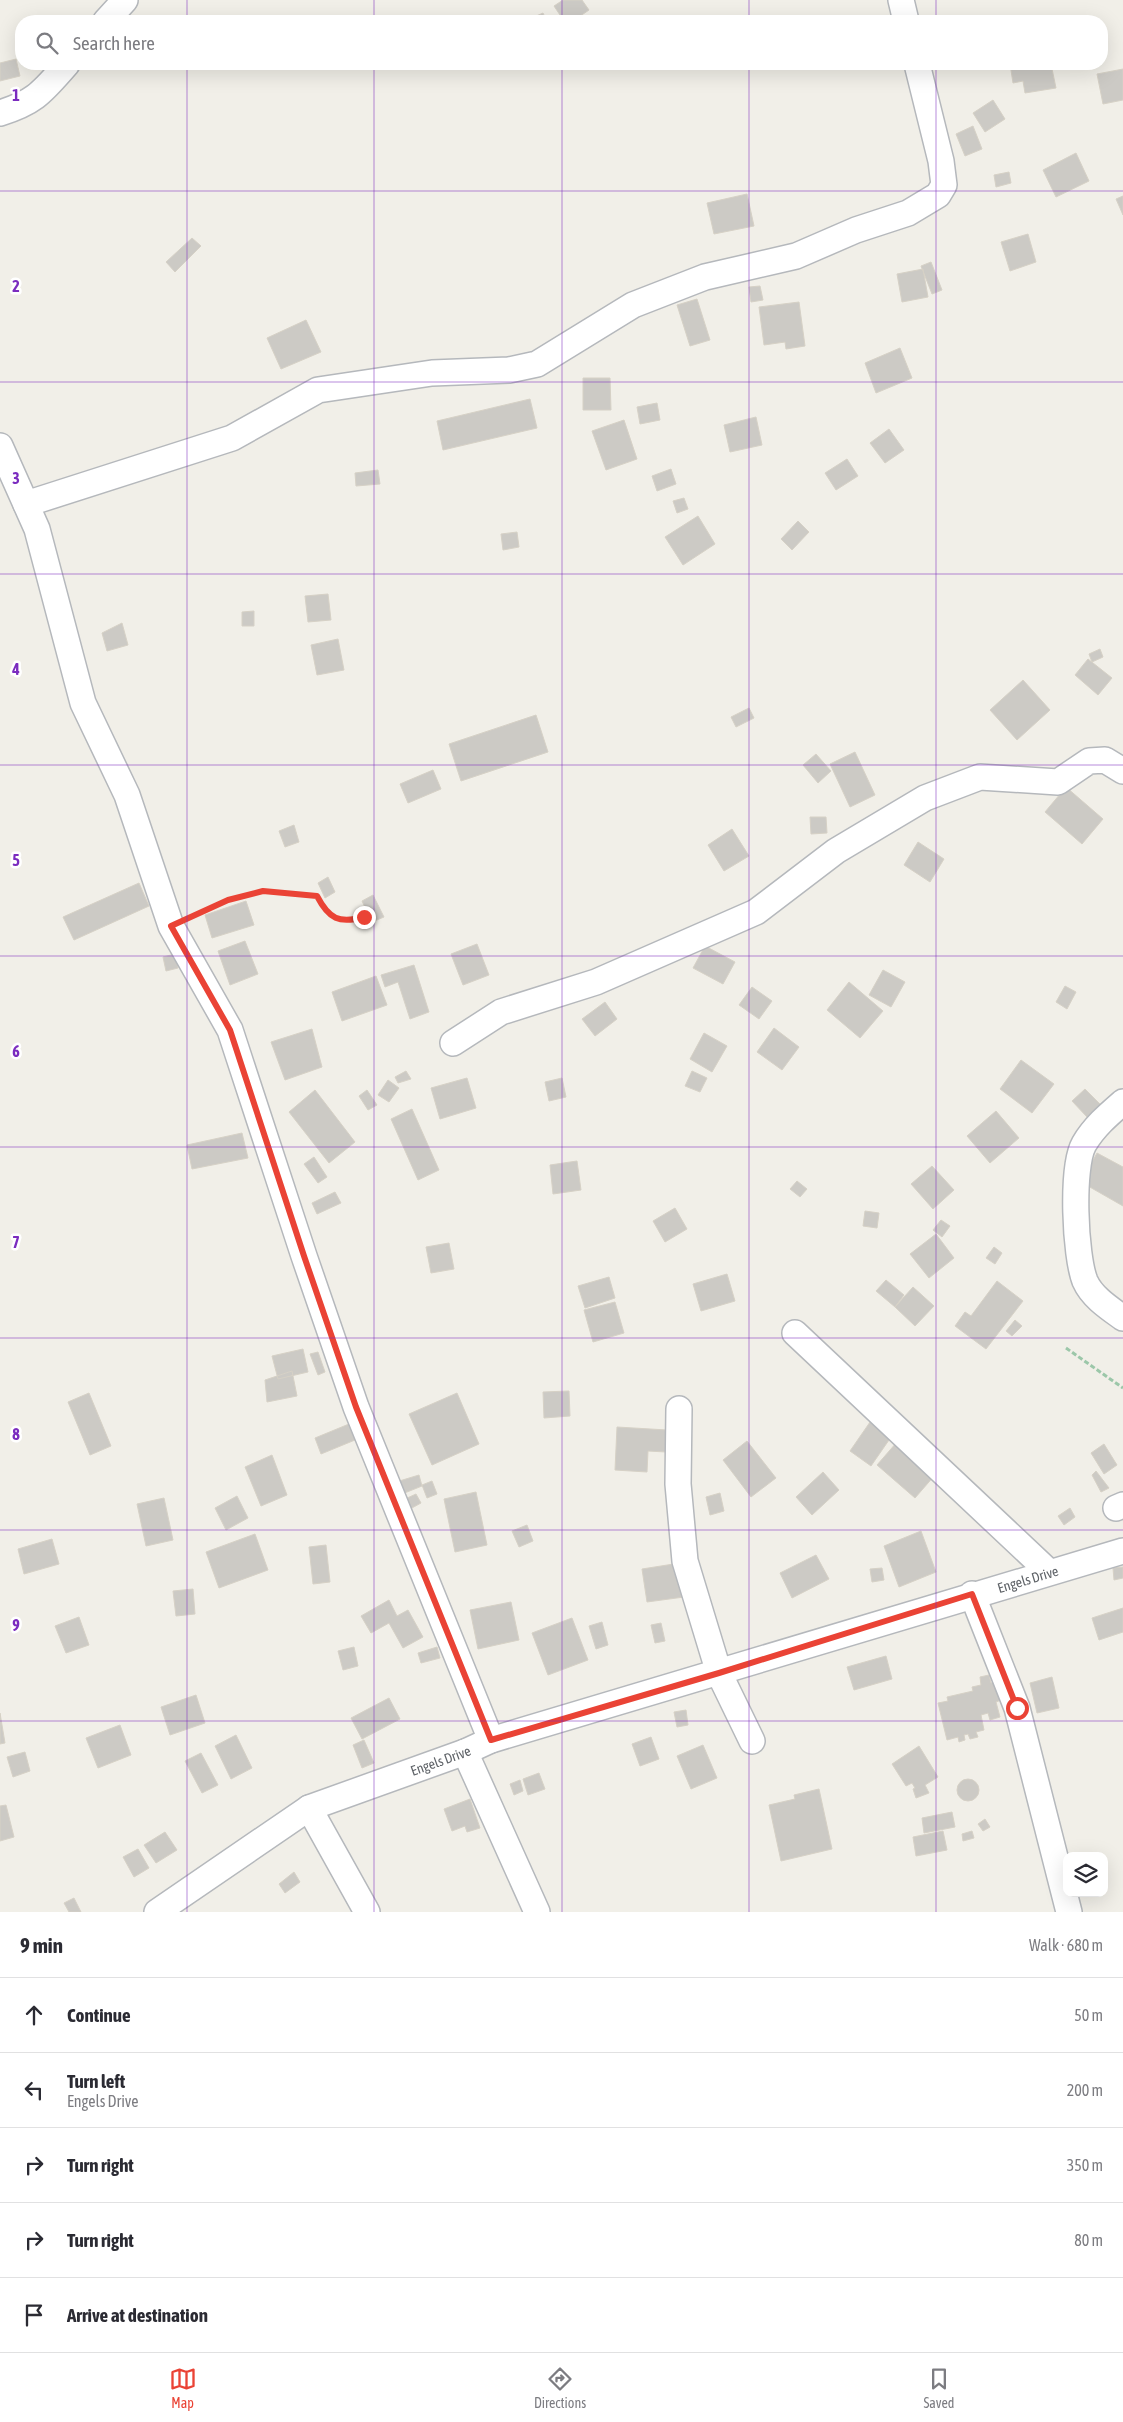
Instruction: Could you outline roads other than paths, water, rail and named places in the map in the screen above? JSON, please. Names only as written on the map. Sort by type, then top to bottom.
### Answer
[{"type":"street","points":[[111,15],[125,0]]},
{"type":"street","points":[[901,0],[905,15]]},
{"type":"street","points":[[0,113],[24,106],[40,94],[62,70]]},
{"type":"street","points":[[26,504],[232,438],[318,390],[432,372],[509,370],[537,364],[633,305],[705,277],[796,256],[856,230],[908,214],[938,195],[944,185],[941,160],[918,70]]},
{"type":"street","points":[[0,446],[37,529],[83,703],[127,794],[171,926],[230,1030],[356,1407],[491,1740]]},
{"type":"street","points":[[453,1043],[501,1012],[596,982],[756,912],[836,851],[925,798],[980,777],[1058,782],[1088,761],[1105,760],[1123,771]]},
{"type":"street","points":[[1123,1102],[1100,1122],[1084,1146],[1077,1168],[1077,1209],[1078,1252],[1085,1281],[1095,1297],[1123,1318]]},
{"type":"street","points":[[795,1332],[1049,1572]]},
{"type":"street","points":[[679,1409],[678,1484],[685,1561],[719,1673],[752,1741]]},
{"type":"street","name":"Engels Drive","points":[[157,1912],[308,1808],[465,1752],[491,1740],[719,1673],[972,1594],[1123,1551]]},
{"type":"street","points":[[972,1594],[1017,1708],[1069,1912]]},
{"type":"street","points":[[465,1752],[537,1912]]},
{"type":"street","points":[[308,1808],[367,1912]]}]
